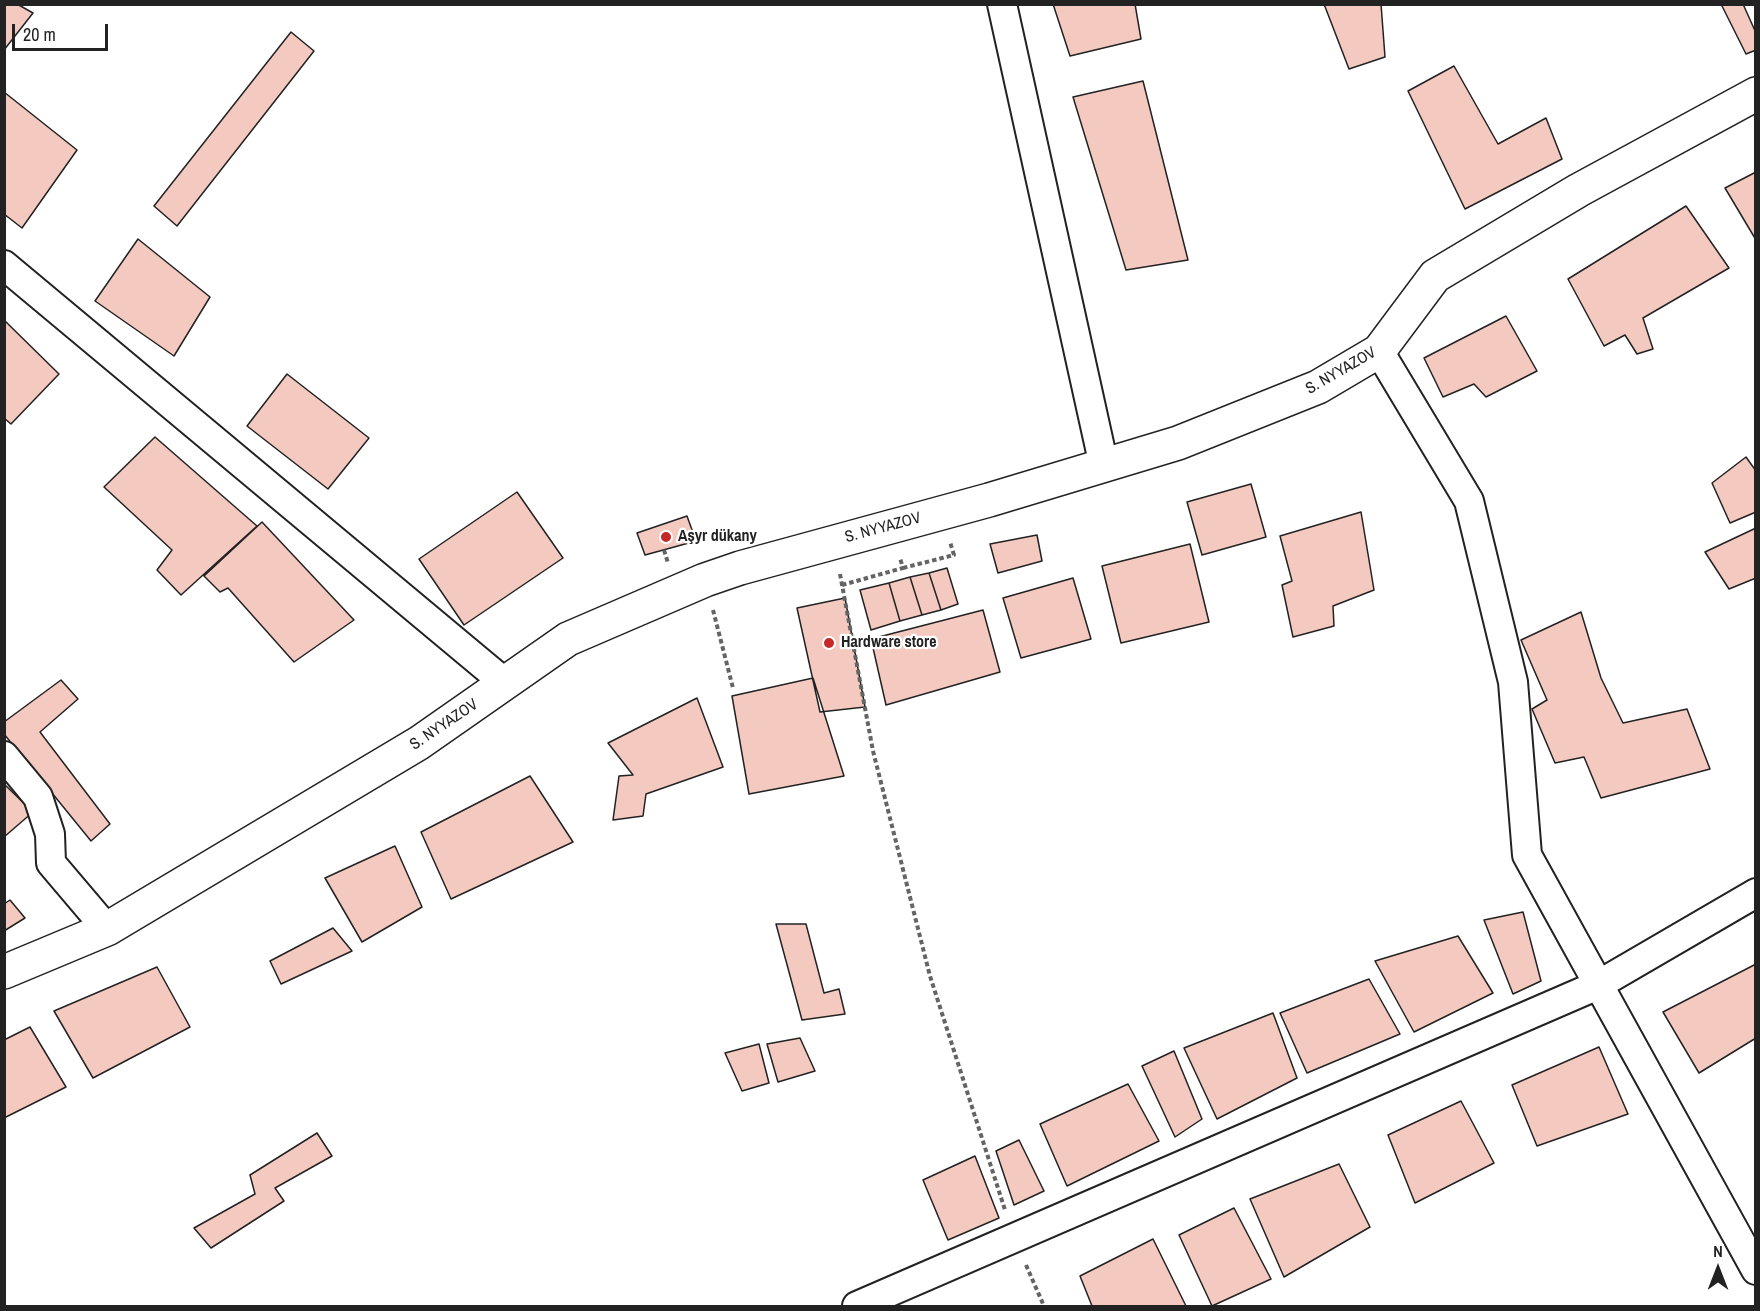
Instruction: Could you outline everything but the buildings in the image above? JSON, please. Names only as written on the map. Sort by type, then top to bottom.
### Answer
[{"type":"street","points":[[1002,4],[1104,466]]},
{"type":"street","name":"S. NYYAZOV","points":[[4,972],[106,929],[419,743],[568,639],[705,580],[834,541],[989,500],[1178,443],[1318,387],[1379,351],[1436,276],[1579,190],[1755,94]]},
{"type":"street","points":[[4,265],[505,682]]},
{"type":"street","points":[[1379,351],[1469,501],[1513,682],[1527,855],[1755,1270]]},
{"type":"street","points":[[4,756],[38,797],[50,834],[51,863],[106,929]]},
{"type":"street","points":[[857,1306],[1598,985],[1755,893]]},
{"type":"path","points":[[834,541],[873,751],[930,976],[1014,1238],[1044,1306]]},
{"type":"path","points":[[903,568],[954,555]]},
{"type":"path","points":[[705,580],[733,688]]},
{"type":"place","name":"Aşyr dükany","points":[[666,537]]},
{"type":"place","name":"Hardware store","points":[[829,643]]}]
